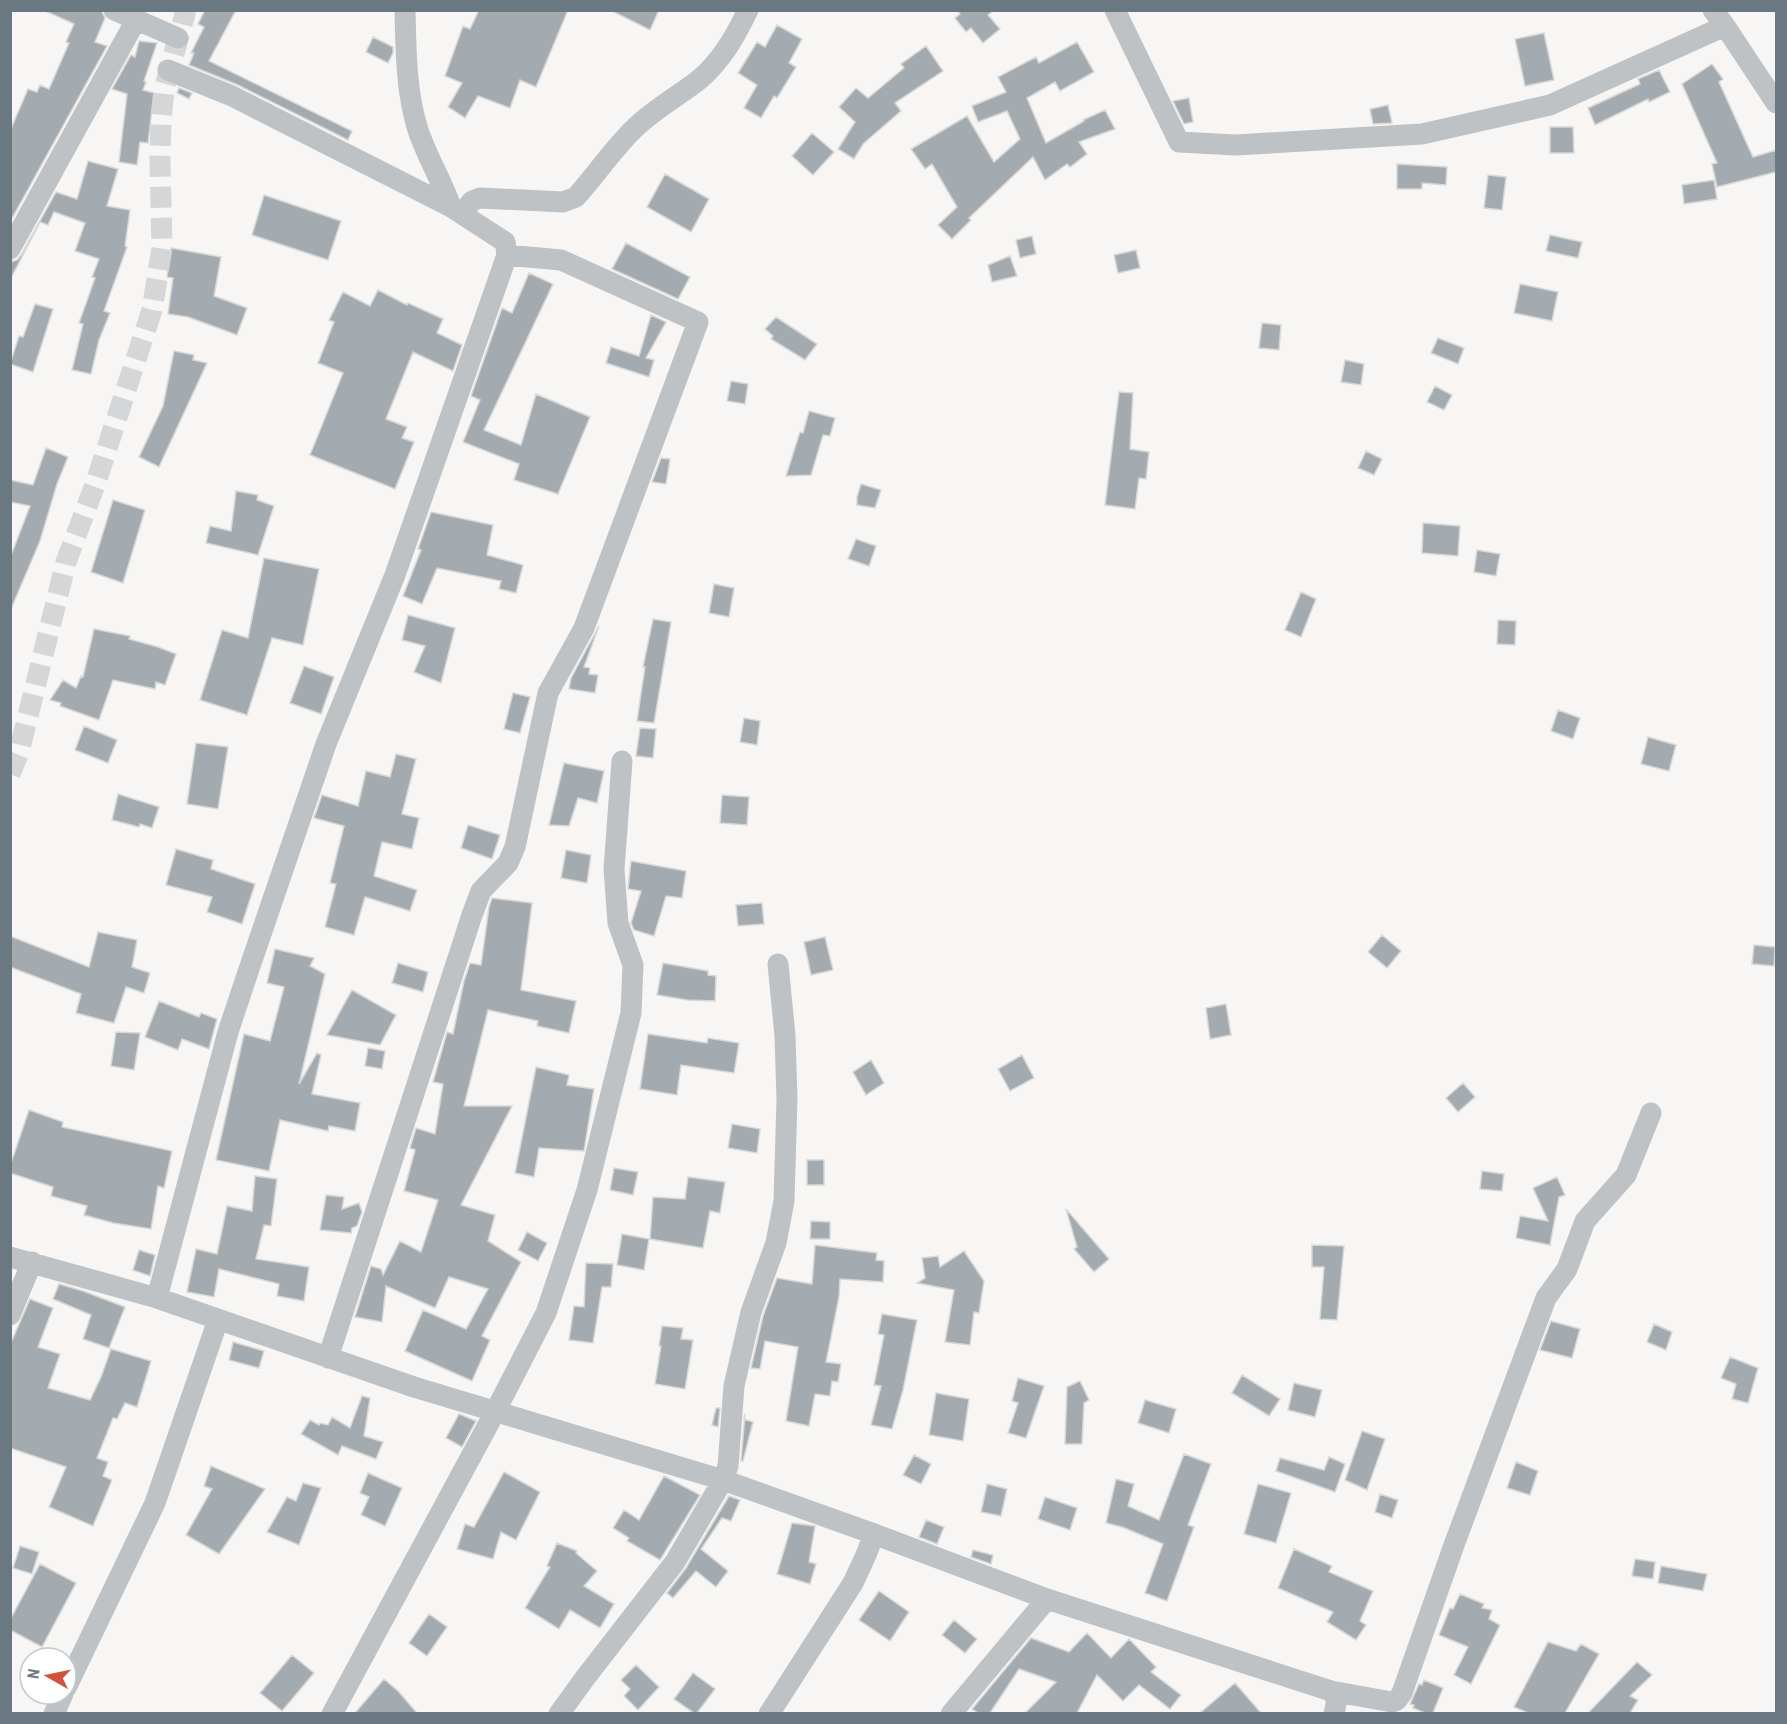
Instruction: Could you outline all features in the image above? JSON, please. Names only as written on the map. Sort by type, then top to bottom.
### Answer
[{"type":"street","points":[[114,10],[178,38]]},
{"type":"street","points":[[405,10],[412,103],[418,131],[456,210]]},
{"type":"street","points":[[456,210],[480,198],[563,202],[576,197],[636,126],[701,78],[716,63],[726,50],[748,10]]},
{"type":"street","points":[[1115,10],[1179,142],[1236,145],[1422,134],[1550,105],[1719,18],[1776,103]]},
{"type":"street","points":[[10,249],[136,20]]},
{"type":"street","points":[[157,1298],[228,1032],[247,975],[326,744],[395,576],[507,255],[505,242],[456,210],[232,96],[168,70]]},
{"type":"street","points":[[328,1358],[472,915],[481,891],[508,863],[515,847],[548,693],[584,628],[698,322],[561,261],[507,255]]},
{"type":"street","points":[[332,1713],[546,1313],[587,1190],[631,1013],[633,965],[618,923],[614,869],[622,761]]},
{"type":"street","points":[[559,1713],[675,1562],[723,1480],[728,1466],[736,1375],[751,1312],[776,1243],[784,1201],[786,1047],[778,964]]},
{"type":"street","points":[[10,1257],[157,1298],[414,1387],[723,1480],[1047,1599],[1331,1691],[1387,1702],[1397,1700],[1402,1692],[1546,1298],[1567,1269],[1586,1221],[1626,1175],[1651,1113]]},
{"type":"street","points":[[10,1315],[32,1262]]},
{"type":"street","points":[[78,1663],[155,1503],[218,1320]]},
{"type":"street","points":[[769,1713],[853,1582],[867,1555],[874,1534]]},
{"type":"street","points":[[951,1713],[1047,1599]]},
{"type":"street","points":[[1331,1691],[1337,1699],[1334,1713]]},
{"type":"building","points":[[43,10],[101,10],[105,18],[95,42],[107,46],[10,222],[10,131],[28,89],[37,92],[40,85],[49,89],[69,43],[66,42],[74,24]]},
{"type":"building","points":[[205,10],[236,10],[209,61],[352,131],[348,140],[238,85],[189,65],[194,53],[191,53],[204,27],[198,24]]},
{"type":"building","points":[[479,10],[568,10],[536,87],[520,80],[510,108],[478,96],[465,118],[448,107],[462,83],[445,76],[463,26],[470,29]]},
{"type":"building","points":[[610,10],[659,10],[650,30]]},
{"type":"building","points":[[957,10],[994,10],[988,15],[1000,29],[983,43],[971,28],[966,32],[955,18],[960,14]]},
{"type":"building","points":[[777,25],[802,39],[789,63],[796,67],[777,98],[774,96],[761,118],[744,108],[757,85],[738,73],[757,42],[765,47]]},
{"type":"building","points":[[1544,33],[1554,80],[1525,86],[1515,39]]},
{"type":"building","points":[[373,37],[393,47],[388,63],[366,52]]},
{"type":"building","points":[[139,41],[157,43],[143,90],[154,93],[148,143],[140,142],[137,165],[119,162],[127,94],[112,89],[131,55],[135,57]]},
{"type":"building","points":[[1077,42],[1094,72],[1060,91],[1055,82],[1027,98],[1046,143],[1083,120],[1105,110],[1115,129],[1079,142],[1087,154],[1070,167],[1067,164],[1045,180],[1033,157],[969,218],[971,220],[952,239],[938,225],[957,207],[932,164],[925,169],[911,149],[967,116],[994,162],[1020,139],[1007,111],[978,122],[972,106],[1006,92],[998,77],[1036,57],[1039,63]]},
{"type":"building","points":[[926,46],[943,71],[895,103],[901,111],[863,144],[854,159],[838,149],[855,122],[839,107],[856,88],[868,98],[904,68],[901,64]]},
{"type":"building","points":[[1712,64],[1723,79],[1719,82],[1753,157],[1776,150],[1776,172],[1717,187],[1712,164],[1717,163],[1682,84]]},
{"type":"building","points":[[1659,70],[1670,92],[1649,102],[1648,99],[1595,125],[1588,108],[1640,84],[1638,79]]},
{"type":"building","points":[[179,88],[192,93],[189,99],[177,93]]},
{"type":"building","points":[[1189,98],[1193,122],[1184,124],[1173,101]]},
{"type":"building","points":[[1388,105],[1392,123],[1373,124],[1370,109]]},
{"type":"building","points":[[1550,127],[1573,127],[1574,153],[1550,153]]},
{"type":"building","points":[[812,133],[834,152],[813,175],[792,156]]},
{"type":"building","points":[[88,161],[118,169],[107,206],[130,210],[125,246],[127,247],[104,311],[110,313],[99,340],[91,374],[72,370],[83,324],[79,323],[95,278],[92,277],[99,259],[75,251],[85,223],[54,212],[48,225],[40,222],[10,280],[10,262],[17,260],[21,255],[56,192],[77,199]]},
{"type":"building","points":[[1397,164],[1447,167],[1446,185],[1422,183],[1422,189],[1397,189]]},
{"type":"building","points":[[665,174],[709,199],[691,232],[647,207]]},
{"type":"building","points":[[1488,175],[1506,177],[1502,210],[1484,208]]},
{"type":"building","points":[[1714,180],[1717,199],[1684,204],[1682,185]]},
{"type":"building","points":[[264,195],[341,221],[328,260],[252,235]]},
{"type":"building","points":[[1550,235],[1582,242],[1578,258],[1546,251]]},
{"type":"building","points":[[1032,236],[1036,254],[1020,258],[1016,240]]},
{"type":"building","points":[[626,243],[690,277],[678,299],[612,269]]},
{"type":"building","points":[[171,248],[221,257],[214,296],[247,308],[237,335],[188,317],[168,314],[173,278],[167,277]]},
{"type":"building","points":[[1136,250],[1140,268],[1118,273],[1114,255]]},
{"type":"building","points":[[1010,256],[1017,276],[992,282],[988,265]]},
{"type":"building","points":[[529,273],[553,284],[484,430],[521,445],[536,394],[590,417],[558,494],[514,480],[519,464],[463,442],[480,400],[471,396],[502,308],[512,313]]},
{"type":"building","points":[[1520,284],[1558,292],[1552,321],[1514,313]]},
{"type":"building","points":[[378,290],[407,305],[408,303],[443,319],[437,333],[462,345],[453,371],[413,352],[386,419],[407,427],[402,438],[414,442],[395,489],[310,455],[343,373],[318,363],[334,322],[329,320],[343,292],[370,306]]},
{"type":"building","points":[[35,304],[53,309],[33,372],[10,364],[19,336],[23,337]]},
{"type":"building","points":[[651,315],[666,322],[646,358],[654,360],[649,377],[606,363],[611,347],[639,356]]},
{"type":"building","points":[[776,317],[817,344],[805,360],[771,339],[773,336],[765,329]]},
{"type":"building","points":[[1262,323],[1281,325],[1279,350],[1259,348]]},
{"type":"building","points":[[1438,338],[1464,348],[1458,364],[1431,353]]},
{"type":"building","points":[[174,351],[194,355],[193,360],[207,363],[159,467],[139,457],[163,406]]},
{"type":"building","points":[[1345,360],[1364,364],[1361,385],[1341,382]]},
{"type":"building","points":[[731,381],[748,384],[745,404],[727,401]]},
{"type":"building","points":[[1435,386],[1452,395],[1444,410],[1427,402]]},
{"type":"building","points":[[1119,392],[1133,393],[1130,449],[1149,452],[1146,479],[1139,478],[1135,509],[1105,505]]},
{"type":"building","points":[[809,411],[835,418],[830,436],[823,435],[811,475],[786,476],[800,432],[803,433]]},
{"type":"building","points":[[46,448],[68,457],[57,484],[40,541],[11,609],[10,558],[30,506],[10,502],[10,480],[33,485]]},
{"type":"building","points":[[1366,451],[1382,459],[1374,475],[1358,468]]},
{"type":"building","points":[[661,458],[670,459],[666,484],[652,482]]},
{"type":"building","points":[[861,484],[881,490],[875,508],[857,505]]},
{"type":"building","points":[[236,491],[258,495],[257,500],[274,506],[258,555],[206,543],[210,526],[231,531]]},
{"type":"building","points":[[113,500],[145,510],[123,583],[91,572]]},
{"type":"building","points":[[431,512],[493,525],[487,555],[523,565],[516,593],[499,589],[501,581],[437,568],[422,604],[403,596],[421,550],[418,549]]},
{"type":"building","points":[[1423,523],[1460,526],[1458,556],[1422,553]]},
{"type":"building","points":[[856,539],[876,546],[869,566],[848,559]]},
{"type":"building","points":[[1477,550],[1500,554],[1496,576],[1474,572]]},
{"type":"building","points":[[264,558],[319,569],[303,645],[272,638],[247,715],[200,700],[222,630],[248,638]]},
{"type":"building","points":[[714,584],[734,588],[729,617],[709,613]]},
{"type":"building","points":[[1301,592],[1316,599],[1301,637],[1285,630]]},
{"type":"building","points":[[408,615],[455,628],[441,683],[414,672],[425,646],[402,640]]},
{"type":"building","points":[[653,619],[671,622],[654,723],[637,721],[645,667],[643,667]]},
{"type":"building","points":[[1498,620],[1516,621],[1515,645],[1497,644]]},
{"type":"building","points":[[599,626],[584,667],[590,668],[589,674],[598,675],[595,693],[569,689],[571,678]]},
{"type":"building","points":[[94,629],[130,636],[129,639],[176,654],[165,685],[156,682],[155,689],[113,680],[99,720],[50,700],[63,680],[76,688],[81,676],[83,677]]},
{"type":"building","points":[[304,666],[334,677],[321,714],[290,703]]},
{"type":"building","points":[[513,693],[530,697],[520,733],[504,729]]},
{"type":"building","points":[[1558,710],[1580,718],[1573,739],[1551,731]]},
{"type":"building","points":[[744,718],[760,721],[757,745],[740,742]]},
{"type":"building","points":[[84,726],[117,740],[108,763],[75,750]]},
{"type":"building","points":[[640,728],[656,729],[653,758],[636,756]]},
{"type":"building","points":[[1648,737],[1676,745],[1669,771],[1641,764]]},
{"type":"building","points":[[196,743],[228,747],[218,809],[187,804]]},
{"type":"building","points":[[396,754],[416,759],[402,814],[419,818],[412,849],[382,842],[374,876],[417,890],[410,911],[365,897],[354,935],[325,927],[336,884],[330,883],[344,826],[314,818],[322,795],[358,806],[366,771],[390,777]]},
{"type":"building","points":[[564,763],[604,771],[597,803],[578,798],[569,826],[549,825]]},
{"type":"building","points":[[118,794],[159,807],[152,828],[112,820]]},
{"type":"building","points":[[722,795],[749,797],[747,825],[720,823]]},
{"type":"building","points":[[468,825],[500,835],[492,859],[461,848]]},
{"type":"building","points":[[176,849],[213,860],[211,869],[255,884],[242,924],[207,912],[212,897],[166,885]]},
{"type":"building","points":[[566,850],[591,855],[587,883],[561,878]]},
{"type":"building","points":[[631,861],[686,871],[682,898],[666,896],[654,936],[634,930],[631,923],[641,891],[628,889]]},
{"type":"building","points":[[492,898],[532,903],[521,990],[576,1001],[569,1033],[537,1026],[538,1021],[488,1010],[464,1106],[512,1106],[461,1205],[495,1215],[488,1241],[521,1262],[482,1336],[490,1340],[472,1381],[405,1351],[423,1310],[466,1329],[488,1289],[449,1277],[435,1308],[386,1286],[382,1322],[355,1317],[371,1266],[381,1269],[383,1275],[400,1241],[421,1252],[438,1200],[404,1191],[415,1150],[410,1148],[416,1128],[435,1134],[443,1084],[433,1082],[447,1032],[453,1034],[470,963],[481,965]]},
{"type":"building","points":[[762,903],[764,924],[738,926],[736,905]]},
{"type":"building","points":[[98,932],[137,940],[132,967],[150,973],[144,993],[126,987],[114,1023],[76,1013],[81,994],[10,967],[10,936],[89,967]]},
{"type":"building","points":[[1382,935],[1401,951],[1387,968],[1368,952]]},
{"type":"building","points":[[825,937],[833,970],[811,975],[804,942]]},
{"type":"building","points":[[1754,945],[1775,947],[1774,966],[1752,964]]},
{"type":"building","points":[[275,949],[314,958],[310,966],[325,974],[299,1084],[317,1053],[321,1055],[312,1094],[360,1103],[355,1131],[329,1126],[328,1131],[280,1120],[269,1171],[216,1160],[244,1034],[270,1041],[284,987],[267,983]]},
{"type":"building","points":[[398,963],[428,972],[423,992],[392,983]]},
{"type":"building","points":[[663,963],[708,971],[708,975],[716,976],[715,1001],[687,1000],[657,995]]},
{"type":"building","points":[[352,990],[396,1015],[380,1045],[327,1035]]},
{"type":"building","points":[[159,1001],[199,1017],[201,1013],[217,1019],[209,1049],[182,1039],[178,1050],[145,1037]]},
{"type":"building","points":[[1226,1004],[1231,1035],[1210,1039],[1206,1008]]},
{"type":"building","points":[[116,1032],[140,1033],[134,1070],[111,1066]]},
{"type":"building","points":[[648,1034],[707,1043],[708,1038],[739,1043],[734,1073],[681,1065],[677,1095],[640,1089]]},
{"type":"building","points":[[368,1048],[385,1051],[382,1069],[365,1066]]},
{"type":"building","points":[[1022,1055],[1034,1078],[1010,1091],[998,1069]]},
{"type":"building","points":[[871,1060],[884,1083],[866,1095],[853,1072]]},
{"type":"building","points":[[536,1067],[569,1075],[567,1085],[594,1089],[584,1151],[539,1148],[534,1177],[515,1173]]},
{"type":"building","points":[[1463,1083],[1475,1097],[1458,1112],[1446,1098]]},
{"type":"building","points":[[29,1110],[63,1122],[62,1127],[172,1151],[164,1188],[158,1186],[151,1229],[113,1223],[84,1215],[87,1206],[51,1196],[53,1187],[10,1173],[10,1166]]},
{"type":"building","points":[[732,1124],[760,1129],[757,1153],[728,1148]]},
{"type":"building","points":[[807,1160],[824,1160],[824,1185],[807,1185]]},
{"type":"building","points":[[614,1168],[638,1172],[633,1195],[610,1190]]},
{"type":"building","points":[[1482,1171],[1504,1174],[1502,1191],[1480,1189]]},
{"type":"building","points":[[255,1176],[277,1179],[271,1226],[264,1225],[256,1259],[309,1267],[304,1301],[277,1296],[279,1284],[219,1269],[214,1297],[187,1292],[196,1249],[217,1254],[227,1206],[252,1211]]},
{"type":"building","points":[[688,1177],[725,1182],[720,1213],[710,1211],[703,1248],[650,1239],[653,1197],[685,1199]]},
{"type":"building","points":[[1557,1177],[1565,1195],[1559,1197],[1550,1245],[1516,1238],[1520,1216],[1548,1221],[1533,1188]]},
{"type":"building","points":[[326,1195],[344,1197],[342,1209],[359,1203],[362,1212],[357,1226],[352,1228],[351,1233],[320,1230]]},
{"type":"building","points":[[1066,1209],[1109,1259],[1094,1272],[1074,1249],[1077,1247]]},
{"type":"building","points":[[811,1221],[830,1222],[830,1239],[810,1239]]},
{"type":"building","points":[[527,1232],[547,1243],[538,1261],[518,1250]]},
{"type":"building","points":[[622,1234],[649,1239],[644,1270],[617,1265]]},
{"type":"building","points":[[815,1245],[877,1253],[876,1260],[884,1261],[883,1282],[840,1279],[839,1297],[826,1362],[841,1364],[838,1382],[832,1381],[830,1396],[815,1394],[809,1426],[786,1421],[798,1347],[765,1341],[760,1369],[751,1368],[763,1316],[777,1278],[812,1284]]},
{"type":"building","points":[[1312,1245],[1344,1246],[1337,1320],[1320,1319],[1324,1267],[1312,1267]]},
{"type":"building","points":[[139,1250],[155,1255],[150,1276],[133,1270]]},
{"type":"building","points":[[964,1251],[984,1281],[979,1313],[974,1312],[970,1345],[945,1342],[954,1290],[917,1283],[925,1278],[922,1258],[938,1256],[940,1267]]},
{"type":"building","points":[[586,1263],[613,1264],[611,1287],[602,1287],[593,1343],[569,1340],[574,1306],[584,1307]]},
{"type":"building","points":[[59,1284],[125,1307],[109,1348],[83,1339],[91,1315],[53,1299]]},
{"type":"building","points":[[30,1299],[53,1308],[38,1347],[60,1354],[48,1388],[90,1400],[111,1349],[151,1361],[137,1407],[125,1403],[117,1419],[113,1418],[97,1458],[108,1462],[103,1476],[112,1480],[93,1526],[49,1507],[66,1467],[10,1448],[10,1345]]},
{"type":"building","points":[[882,1314],[917,1320],[903,1390],[892,1429],[871,1425],[881,1386],[874,1385],[884,1335],[878,1334]]},
{"type":"building","points":[[1551,1321],[1580,1329],[1572,1358],[1540,1350]]},
{"type":"building","points":[[1654,1324],[1672,1332],[1666,1350],[1647,1342]]},
{"type":"building","points":[[662,1326],[683,1328],[681,1339],[693,1340],[685,1389],[655,1384]]},
{"type":"building","points":[[233,1342],[264,1351],[259,1368],[229,1360]]},
{"type":"building","points":[[1730,1357],[1758,1368],[1748,1403],[1732,1399],[1736,1384],[1721,1378]]},
{"type":"building","points":[[1242,1375],[1280,1399],[1269,1416],[1232,1393]]},
{"type":"building","points":[[1018,1378],[1044,1386],[1026,1438],[1008,1433],[1018,1403],[1012,1401]]},
{"type":"building","points":[[1080,1381],[1089,1400],[1084,1403],[1082,1444],[1065,1444],[1067,1387]]},
{"type":"building","points":[[1294,1383],[1322,1390],[1315,1417],[1288,1410]]},
{"type":"building","points":[[936,1393],[969,1399],[963,1441],[929,1435]]},
{"type":"building","points":[[362,1396],[370,1398],[364,1436],[383,1442],[376,1459],[342,1446],[338,1455],[301,1434],[310,1420],[319,1425],[320,1423],[328,1425],[332,1417],[350,1428]]},
{"type":"building","points":[[1145,1400],[1176,1409],[1169,1433],[1138,1423]]},
{"type":"building","points":[[716,1408],[720,1408],[718,1427],[712,1425]]},
{"type":"building","points":[[459,1414],[476,1421],[462,1447],[446,1438]]},
{"type":"building","points":[[745,1419],[753,1422],[743,1461],[741,1461]]},
{"type":"building","points":[[1362,1431],[1385,1439],[1367,1490],[1345,1480]]},
{"type":"building","points":[[1184,1454],[1211,1464],[1188,1525],[1194,1527],[1167,1601],[1145,1593],[1163,1544],[1106,1523],[1116,1479],[1134,1484],[1128,1506],[1159,1520]]},
{"type":"building","points":[[914,1455],[931,1464],[921,1484],[903,1475]]},
{"type":"building","points":[[1329,1457],[1345,1464],[1335,1492],[1276,1471],[1280,1458],[1324,1470]]},
{"type":"building","points":[[1516,1462],[1538,1471],[1530,1495],[1507,1488]]},
{"type":"building","points":[[211,1466],[265,1489],[219,1554],[186,1535],[212,1489],[204,1486]]},
{"type":"building","points":[[504,1472],[540,1492],[516,1540],[501,1532],[493,1559],[457,1549],[465,1524],[474,1527]]},
{"type":"building","points":[[368,1473],[402,1488],[385,1526],[361,1515],[369,1497],[360,1493]]},
{"type":"building","points":[[664,1476],[700,1495],[660,1560],[627,1541],[629,1538],[613,1528],[624,1510],[639,1520]]},
{"type":"building","points":[[303,1483],[321,1488],[299,1545],[267,1532],[287,1497],[296,1501]]},
{"type":"building","points":[[987,1484],[1007,1489],[1001,1516],[981,1512]]},
{"type":"building","points":[[1258,1484],[1291,1493],[1276,1543],[1244,1534]]},
{"type":"building","points":[[1380,1494],[1398,1500],[1392,1518],[1375,1512]]},
{"type":"building","points":[[729,1496],[740,1500],[731,1521],[722,1518],[701,1549],[728,1571],[716,1587],[696,1571],[673,1598],[667,1593],[686,1568]]},
{"type":"building","points":[[1045,1497],[1077,1508],[1070,1530],[1038,1519]]},
{"type":"building","points":[[926,1520],[944,1527],[937,1544],[919,1537]]},
{"type":"building","points":[[792,1523],[815,1526],[809,1562],[816,1564],[810,1584],[777,1574]]},
{"type":"building","points":[[557,1543],[577,1551],[576,1553],[597,1571],[584,1586],[614,1604],[600,1628],[570,1610],[559,1629],[525,1608],[550,1567],[547,1566]]},
{"type":"building","points":[[20,1546],[39,1552],[32,1574],[13,1568]]},
{"type":"building","points":[[1294,1549],[1332,1566],[1329,1572],[1373,1591],[1360,1621],[1366,1625],[1356,1640],[1327,1622],[1333,1612],[1278,1588]]},
{"type":"building","points":[[973,1550],[993,1555],[991,1564],[971,1557]]},
{"type":"building","points":[[1635,1559],[1655,1562],[1653,1579],[1632,1576]]},
{"type":"building","points":[[40,1564],[76,1583],[43,1646],[10,1630],[10,1620]]},
{"type":"building","points":[[1661,1566],[1707,1574],[1703,1591],[1658,1583]]},
{"type":"building","points":[[879,1591],[909,1612],[890,1641],[859,1620]]},
{"type":"building","points":[[1460,1594],[1484,1604],[1482,1608],[1492,1610],[1489,1619],[1500,1625],[1471,1684],[1454,1675],[1468,1647],[1439,1635],[1450,1608],[1453,1609]]},
{"type":"building","points":[[429,1614],[447,1627],[427,1656],[409,1643]]},
{"type":"building","points":[[954,1620],[977,1639],[965,1653],[942,1635]]},
{"type":"building","points":[[1087,1633],[1111,1658],[1129,1639],[1156,1667],[1151,1672],[1181,1695],[1170,1709],[1139,1685],[1123,1701],[1097,1675],[1077,1713],[1025,1713],[1056,1682],[1019,1669],[990,1713],[978,1713],[972,1709],[1031,1638],[1069,1652]]},
{"type":"building","points":[[1548,1642],[1576,1651],[1581,1644],[1599,1654],[1565,1713],[1528,1713],[1514,1707]]},
{"type":"building","points":[[292,1655],[314,1673],[282,1711],[260,1693]]},
{"type":"building","points":[[1637,1662],[1652,1675],[1630,1696],[1638,1700],[1630,1713],[1588,1713]]},
{"type":"building","points":[[636,1665],[659,1687],[638,1710],[624,1696],[630,1689],[621,1680]]},
{"type":"building","points":[[693,1673],[715,1689],[697,1713],[674,1699]]},
{"type":"building","points":[[384,1679],[398,1691],[417,1713],[355,1713]]},
{"type":"building","points":[[1424,1680],[1443,1688],[1433,1713],[1425,1713],[1413,1708],[1414,1705],[1410,1704],[1419,1684],[1422,1685]]},
{"type":"building","points":[[1235,1683],[1261,1713],[1200,1713]]},
{"type":"tunnel","points":[[10,774],[19,752],[66,562],[95,485],[152,310],[162,248],[160,162],[164,90],[186,10]]}]
